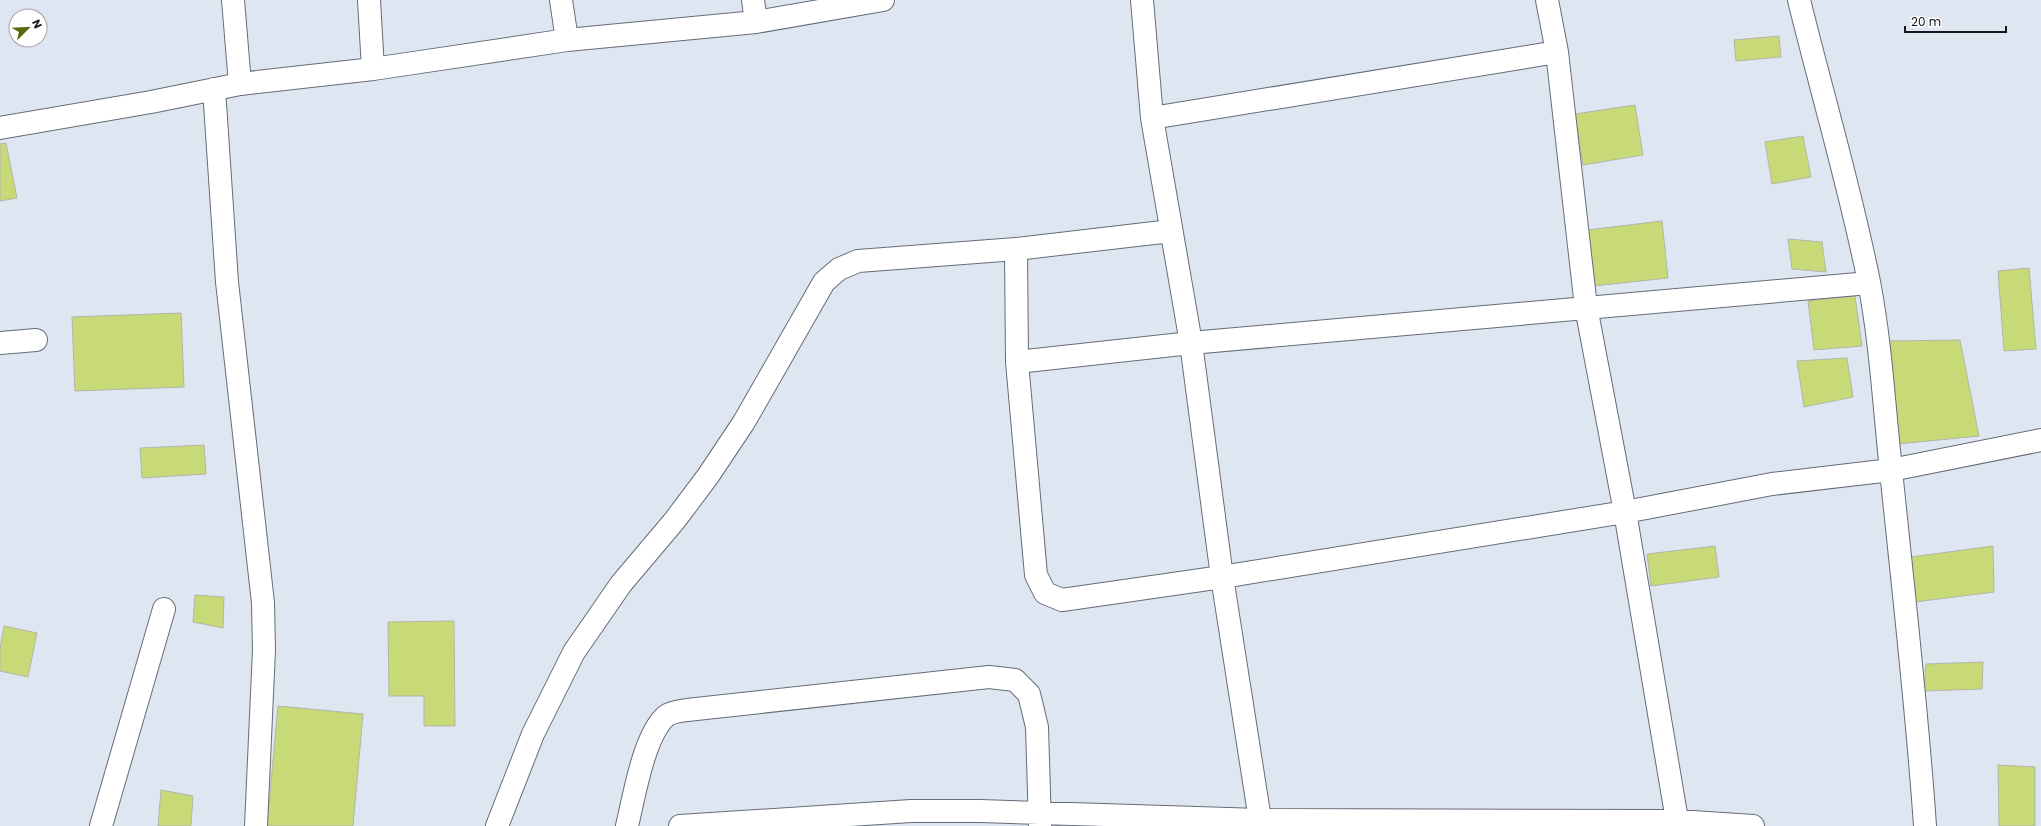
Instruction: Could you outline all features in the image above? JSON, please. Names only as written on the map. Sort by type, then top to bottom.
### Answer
[{"type":"street","points":[[233,0],[240,84]]},
{"type":"street","points":[[369,0],[372,69]]},
{"type":"street","points":[[561,0],[567,40]]},
{"type":"street","points":[[753,0],[756,22]]},
{"type":"street","points":[[0,128],[151,102],[240,84],[372,69],[567,40],[756,22],[883,0]]},
{"type":"street","points":[[1142,0],[1152,118],[1191,342],[1222,577],[1260,823]]},
{"type":"street","points":[[1547,0],[1557,52],[1586,307],[1625,512],[1677,824]]},
{"type":"street","points":[[1799,0],[1846,178],[1869,283],[1880,354],[1906,602],[1925,826]]},
{"type":"street","points":[[1152,118],[1557,52]]},
{"type":"street","points":[[214,90],[227,282],[263,603],[264,650],[256,826]]},
{"type":"street","points":[[497,826],[533,734],[574,652],[621,584],[675,520],[708,476],[744,422],[824,282],[839,269],[858,261],[1016,249],[1171,232]]},
{"type":"street","points":[[1016,249],[1017,362],[1032,554],[1036,575],[1045,593],[1062,600],[1222,577],[1625,512],[1772,484],[1891,470],[2041,440]]},
{"type":"street","points":[[1017,362],[1191,342],[1869,283]]},
{"type":"street","points":[[0,343],[36,340]]},
{"type":"street","points":[[101,826],[164,609]]},
{"type":"street","points":[[627,826],[646,750],[654,732],[667,715],[687,710],[989,677],[1015,680],[1029,694],[1037,727],[1040,819]]},
{"type":"street","points":[[680,826],[908,819],[1040,819],[1260,823],[1677,824],[1753,826]]},
{"type":"building","points":[[1779,36],[1781,57],[1736,61],[1734,40]]},
{"type":"building","points":[[1635,105],[1643,155],[1583,165],[1575,114]]},
{"type":"building","points":[[1803,136],[1811,177],[1772,184],[1765,142]]},
{"type":"building","points":[[6,143],[17,198],[0,201],[0,144]]},
{"type":"building","points":[[1662,221],[1668,278],[1593,286],[1587,230]]},
{"type":"building","points":[[1788,239],[1822,242],[1826,272],[1792,269]]},
{"type":"building","points":[[2029,268],[2036,349],[2004,351],[1998,271]]},
{"type":"building","points":[[1855,296],[1862,346],[1814,350],[1808,301]]},
{"type":"building","points":[[181,313],[184,387],[75,391],[72,317]]},
{"type":"building","points":[[1960,340],[1979,436],[1898,444],[1887,341]]},
{"type":"building","points":[[1847,358],[1853,397],[1804,407],[1797,361]]},
{"type":"building","points":[[204,445],[206,474],[142,478],[140,448]]},
{"type":"building","points":[[1715,546],[1719,577],[1651,586],[1647,554]]},
{"type":"building","points":[[1993,546],[1994,592],[1915,602],[1911,557]]},
{"type":"building","points":[[195,595],[224,597],[223,628],[193,622]]},
{"type":"building","points":[[454,621],[455,726],[424,726],[424,696],[389,696],[388,622]]},
{"type":"building","points":[[4,626],[37,633],[28,677],[0,671],[0,648]]},
{"type":"building","points":[[1983,662],[1982,689],[1924,691],[1926,664]]},
{"type":"building","points":[[278,706],[363,714],[353,826],[267,826]]},
{"type":"building","points":[[1998,765],[2035,767],[2035,826],[1999,826]]},
{"type":"building","points":[[161,790],[193,796],[191,826],[158,826]]}]
